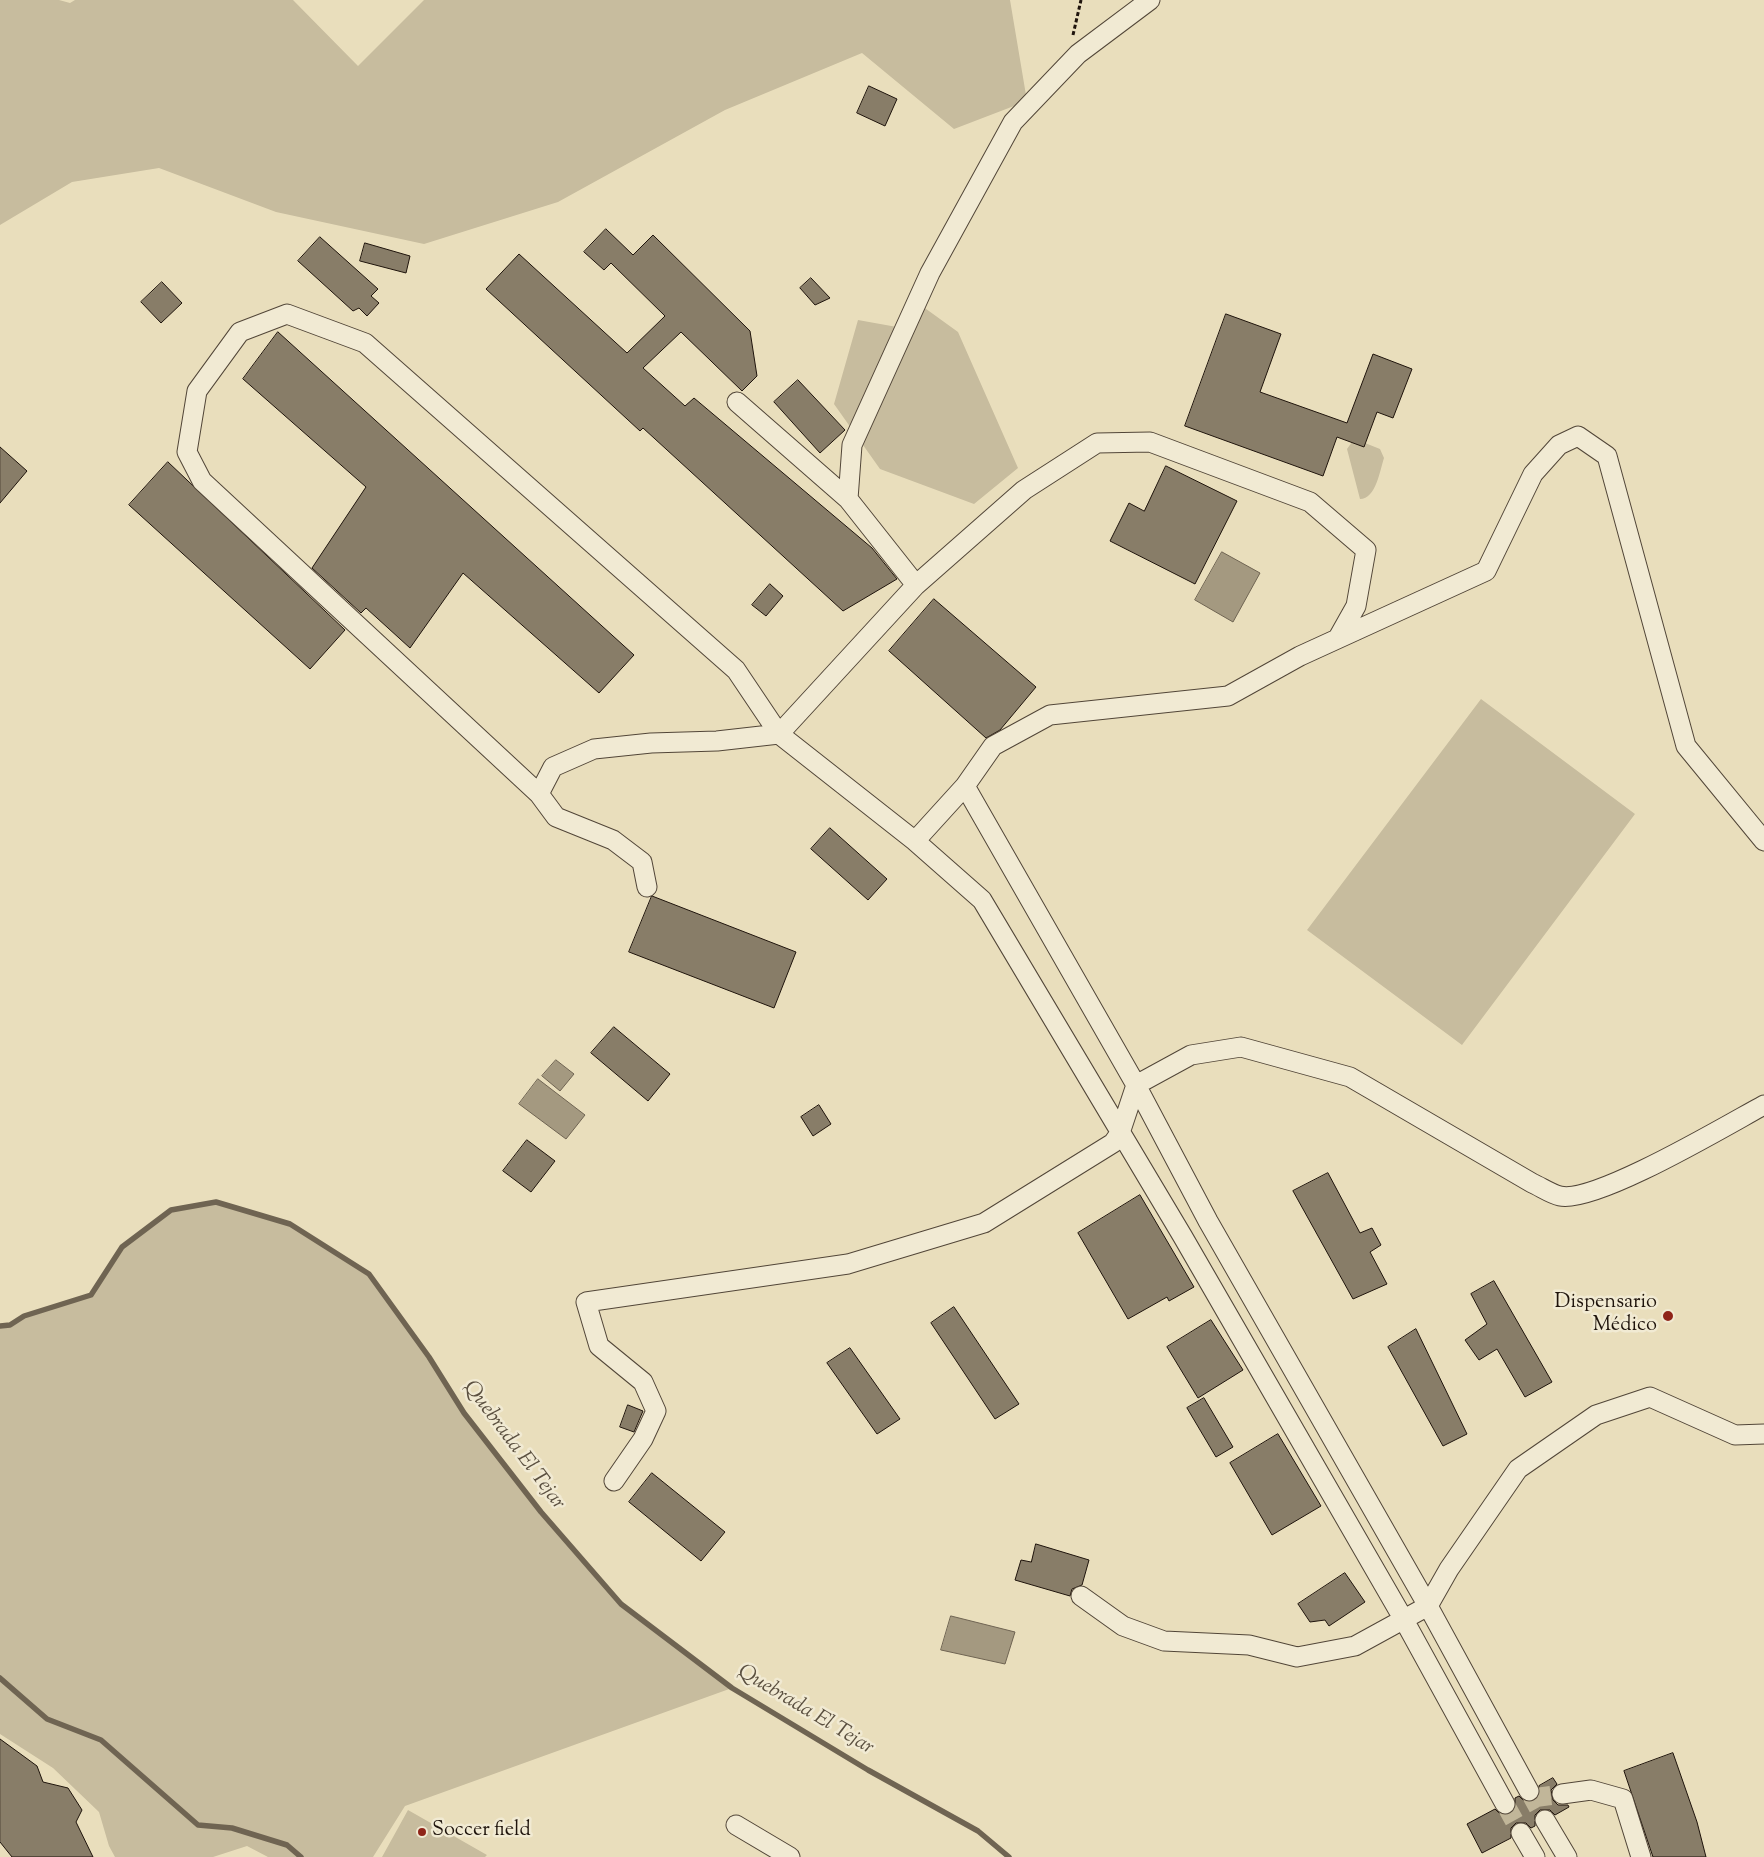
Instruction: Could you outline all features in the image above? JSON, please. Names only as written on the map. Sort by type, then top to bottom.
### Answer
[{"type":"street","points":[[848,499],[852,445],[930,273],[1013,122],[1078,54],[1150,0]]},
{"type":"street","points":[[647,887],[642,862],[613,840],[556,817],[539,794],[202,481],[187,452],[197,391],[240,332],[287,314],[365,343],[736,670],[779,734],[915,841],[982,900],[1183,1237],[1404,1620],[1505,1804]]},
{"type":"street","points":[[737,402],[848,499],[916,584]]},
{"type":"street","points":[[915,841],[965,786],[993,746],[1050,715],[1228,696],[1338,638],[1486,571],[1533,474],[1559,446],[1578,436],[1607,456],[1686,746],[1764,841]]},
{"type":"street","points":[[539,794],[553,767],[594,749],[651,743],[717,741],[779,734],[916,584],[1024,490],[1097,442],[1150,442],[1310,502],[1366,550],[1356,606],[1338,638]]},
{"type":"street","points":[[965,786],[1136,1085],[1208,1221],[1428,1606],[1529,1791]]},
{"type":"street","points":[[614,1481],[642,1439],[656,1411],[643,1382],[599,1346],[586,1302],[848,1264],[984,1223],[1113,1143],[1120,1133],[1136,1085],[1191,1055],[1241,1047],[1350,1077],[1532,1183],[1560,1196],[1586,1195],[1649,1167],[1764,1104]]},
{"type":"street","points":[[1183,1237],[1208,1221]]},
{"type":"street","points":[[1081,1596],[1124,1626],[1164,1641],[1250,1645],[1297,1657],[1355,1646],[1428,1606],[1449,1569],[1518,1469],[1596,1415],[1650,1397],[1735,1435],[1764,1434]]},
{"type":"street","points":[[1562,1794],[1591,1790],[1623,1799],[1641,1857]]},
{"type":"street","points":[[1535,1857],[1522,1835],[1547,1822],[1567,1857]]},
{"type":"street","points":[[736,1825],[790,1857]]},
{"type":"path","points":[[1078,54],[1072,36],[1081,0]]},
{"type":"shaded area","points":[[0,0],[59,0],[70,3],[75,0],[293,0],[358,66],[424,0],[1010,0],[1027,101],[954,129],[862,53],[725,110],[558,202],[424,244],[276,212],[159,168],[72,182],[0,225]]},
{"type":"shaded area","points":[[922,306],[958,332],[1018,468],[974,504],[880,469],[834,404],[858,320],[908,329]]},
{"type":"shaded area","points":[[1352,442],[1365,443],[1380,449],[1384,458],[1374,489],[1365,498],[1360,499],[1347,449]]},
{"type":"shaded area","points":[[1222,552],[1260,573],[1233,622],[1195,600]]},
{"type":"shaded area","points":[[1481,699],[1635,814],[1462,1045],[1307,930]]},
{"type":"shaded area","points":[[556,1060],[574,1074],[560,1091],[542,1076]]},
{"type":"shaded area","points":[[538,1079],[585,1115],[566,1139],[519,1104]]},
{"type":"shaded area","points":[[216,1202],[290,1224],[369,1274],[429,1357],[464,1413],[541,1512],[621,1604],[732,1688],[405,1806],[373,1857],[268,1857],[247,1846],[213,1857],[115,1857],[109,1846],[99,1812],[53,1768],[0,1734],[0,1326],[10,1325],[24,1316],[90,1295],[122,1247],[171,1210]]},
{"type":"shaded area","points":[[951,1616],[1015,1632],[1005,1664],[941,1650]]},
{"type":"shaded area","name":"Soccer field","points":[[408,1810],[487,1855],[485,1857],[382,1857]]},
{"type":"building","points":[[869,86],[897,99],[885,126],[857,113]]},
{"type":"building","points":[[606,229],[633,255],[653,235],[750,331],[757,376],[742,391],[681,332],[643,368],[685,406],[694,398],[872,548],[897,579],[843,611],[643,428],[640,431],[486,289],[519,254],[627,353],[665,316],[611,263],[604,270],[584,252]]},
{"type":"building","points":[[320,237],[378,289],[371,296],[379,303],[367,316],[359,308],[353,311],[298,261]]},
{"type":"building","points":[[365,243],[410,256],[406,273],[360,261]]},
{"type":"building","points":[[811,278],[830,298],[815,305],[800,288]]},
{"type":"building","points":[[162,282],[182,303],[161,323],[141,302]]},
{"type":"building","points":[[1226,314],[1281,334],[1260,392],[1347,423],[1373,354],[1412,369],[1393,418],[1377,412],[1364,447],[1337,437],[1323,476],[1185,426]]},
{"type":"building","points":[[278,332],[634,655],[599,693],[463,573],[410,648],[366,608],[361,613],[312,568],[366,487],[243,379]]},
{"type":"building","points":[[798,380],[845,430],[820,453],[774,402]]},
{"type":"building","points":[[0,447],[27,471],[0,503]]},
{"type":"building","points":[[168,462],[345,630],[310,669],[129,505]]},
{"type":"building","points":[[1166,466],[1237,501],[1195,584],[1110,541],[1129,503],[1144,511]]},
{"type":"building","points":[[770,584],[783,596],[766,616],[752,605]]},
{"type":"building","points":[[934,599],[1036,687],[1000,730],[986,738],[889,651]]},
{"type":"building","points":[[830,828],[887,879],[868,900],[811,849]]},
{"type":"building","points":[[652,896],[796,952],[774,1008],[629,952]]},
{"type":"building","points":[[614,1027],[670,1074],[648,1101],[591,1053]]},
{"type":"building","points":[[819,1105],[831,1124],[813,1136],[801,1117]]},
{"type":"building","points":[[527,1140],[555,1161],[531,1192],[503,1171]]},
{"type":"building","points":[[1328,1173],[1360,1233],[1372,1228],[1381,1245],[1370,1252],[1387,1284],[1353,1299],[1293,1191]]},
{"type":"building","points":[[1140,1195],[1194,1287],[1169,1301],[1167,1297],[1128,1319],[1078,1233]]},
{"type":"building","points":[[1494,1281],[1552,1382],[1525,1397],[1497,1349],[1479,1360],[1465,1340],[1487,1324],[1471,1294]]},
{"type":"building","points":[[954,1307],[1019,1404],[995,1419],[931,1323]]},
{"type":"building","points":[[1211,1320],[1243,1370],[1198,1398],[1167,1347]]},
{"type":"building","points":[[1416,1329],[1467,1434],[1443,1446],[1388,1347]]},
{"type":"building","points":[[850,1348],[900,1419],[877,1434],[827,1363]]},
{"type":"building","points":[[1204,1398],[1233,1447],[1216,1457],[1187,1408]]},
{"type":"building","points":[[628,1405],[643,1411],[634,1432],[620,1427]]},
{"type":"building","points":[[1278,1434],[1321,1506],[1272,1535],[1230,1463]]},
{"type":"building","points":[[652,1473],[725,1532],[701,1561],[629,1502]]},
{"type":"building","points":[[1036,1544],[1089,1560],[1082,1585],[1072,1589],[1070,1596],[1015,1580],[1021,1560],[1031,1562]]},
{"type":"building","points":[[1345,1573],[1365,1602],[1329,1626],[1325,1620],[1310,1622],[1298,1604]]},
{"type":"building","points":[[0,1739],[37,1766],[43,1782],[68,1788],[82,1810],[76,1822],[93,1857],[12,1857],[0,1842]]},
{"type":"building","points":[[1673,1753],[1697,1822],[1706,1857],[1653,1857],[1624,1771]]},
{"type":"building","points":[[1553,1778],[1557,1784],[1551,1790],[1553,1800],[1558,1805],[1568,1805],[1569,1807],[1555,1815],[1550,1810],[1540,1810],[1535,1815],[1535,1826],[1531,1828],[1526,1823],[1516,1823],[1511,1828],[1511,1838],[1482,1853],[1467,1824],[1495,1809],[1500,1814],[1510,1814],[1515,1809],[1515,1798],[1519,1796],[1524,1801],[1534,1801],[1539,1796],[1539,1786]]},
{"type":"waterway","name":"Quebrada El Tejar","points":[[0,1326],[10,1325],[24,1316],[91,1295],[122,1247],[171,1210],[216,1202],[290,1224],[369,1274],[429,1357],[464,1413],[541,1512],[621,1604],[732,1688],[868,1770],[978,1831],[1009,1857]]},
{"type":"waterway","points":[[0,1678],[47,1719],[101,1740],[198,1825],[232,1828],[287,1845],[301,1857]]},
{"type":"tunnel","points":[[1529,1791],[1545,1820]]},
{"type":"tunnel","points":[[1532,1798],[1562,1794]]},
{"type":"tunnel","points":[[1505,1804],[1521,1833]]},
{"type":"place","name":"Dispensario Médico","points":[[1668,1316]]},
{"type":"place","name":"Soccer field","points":[[422,1832]]}]
